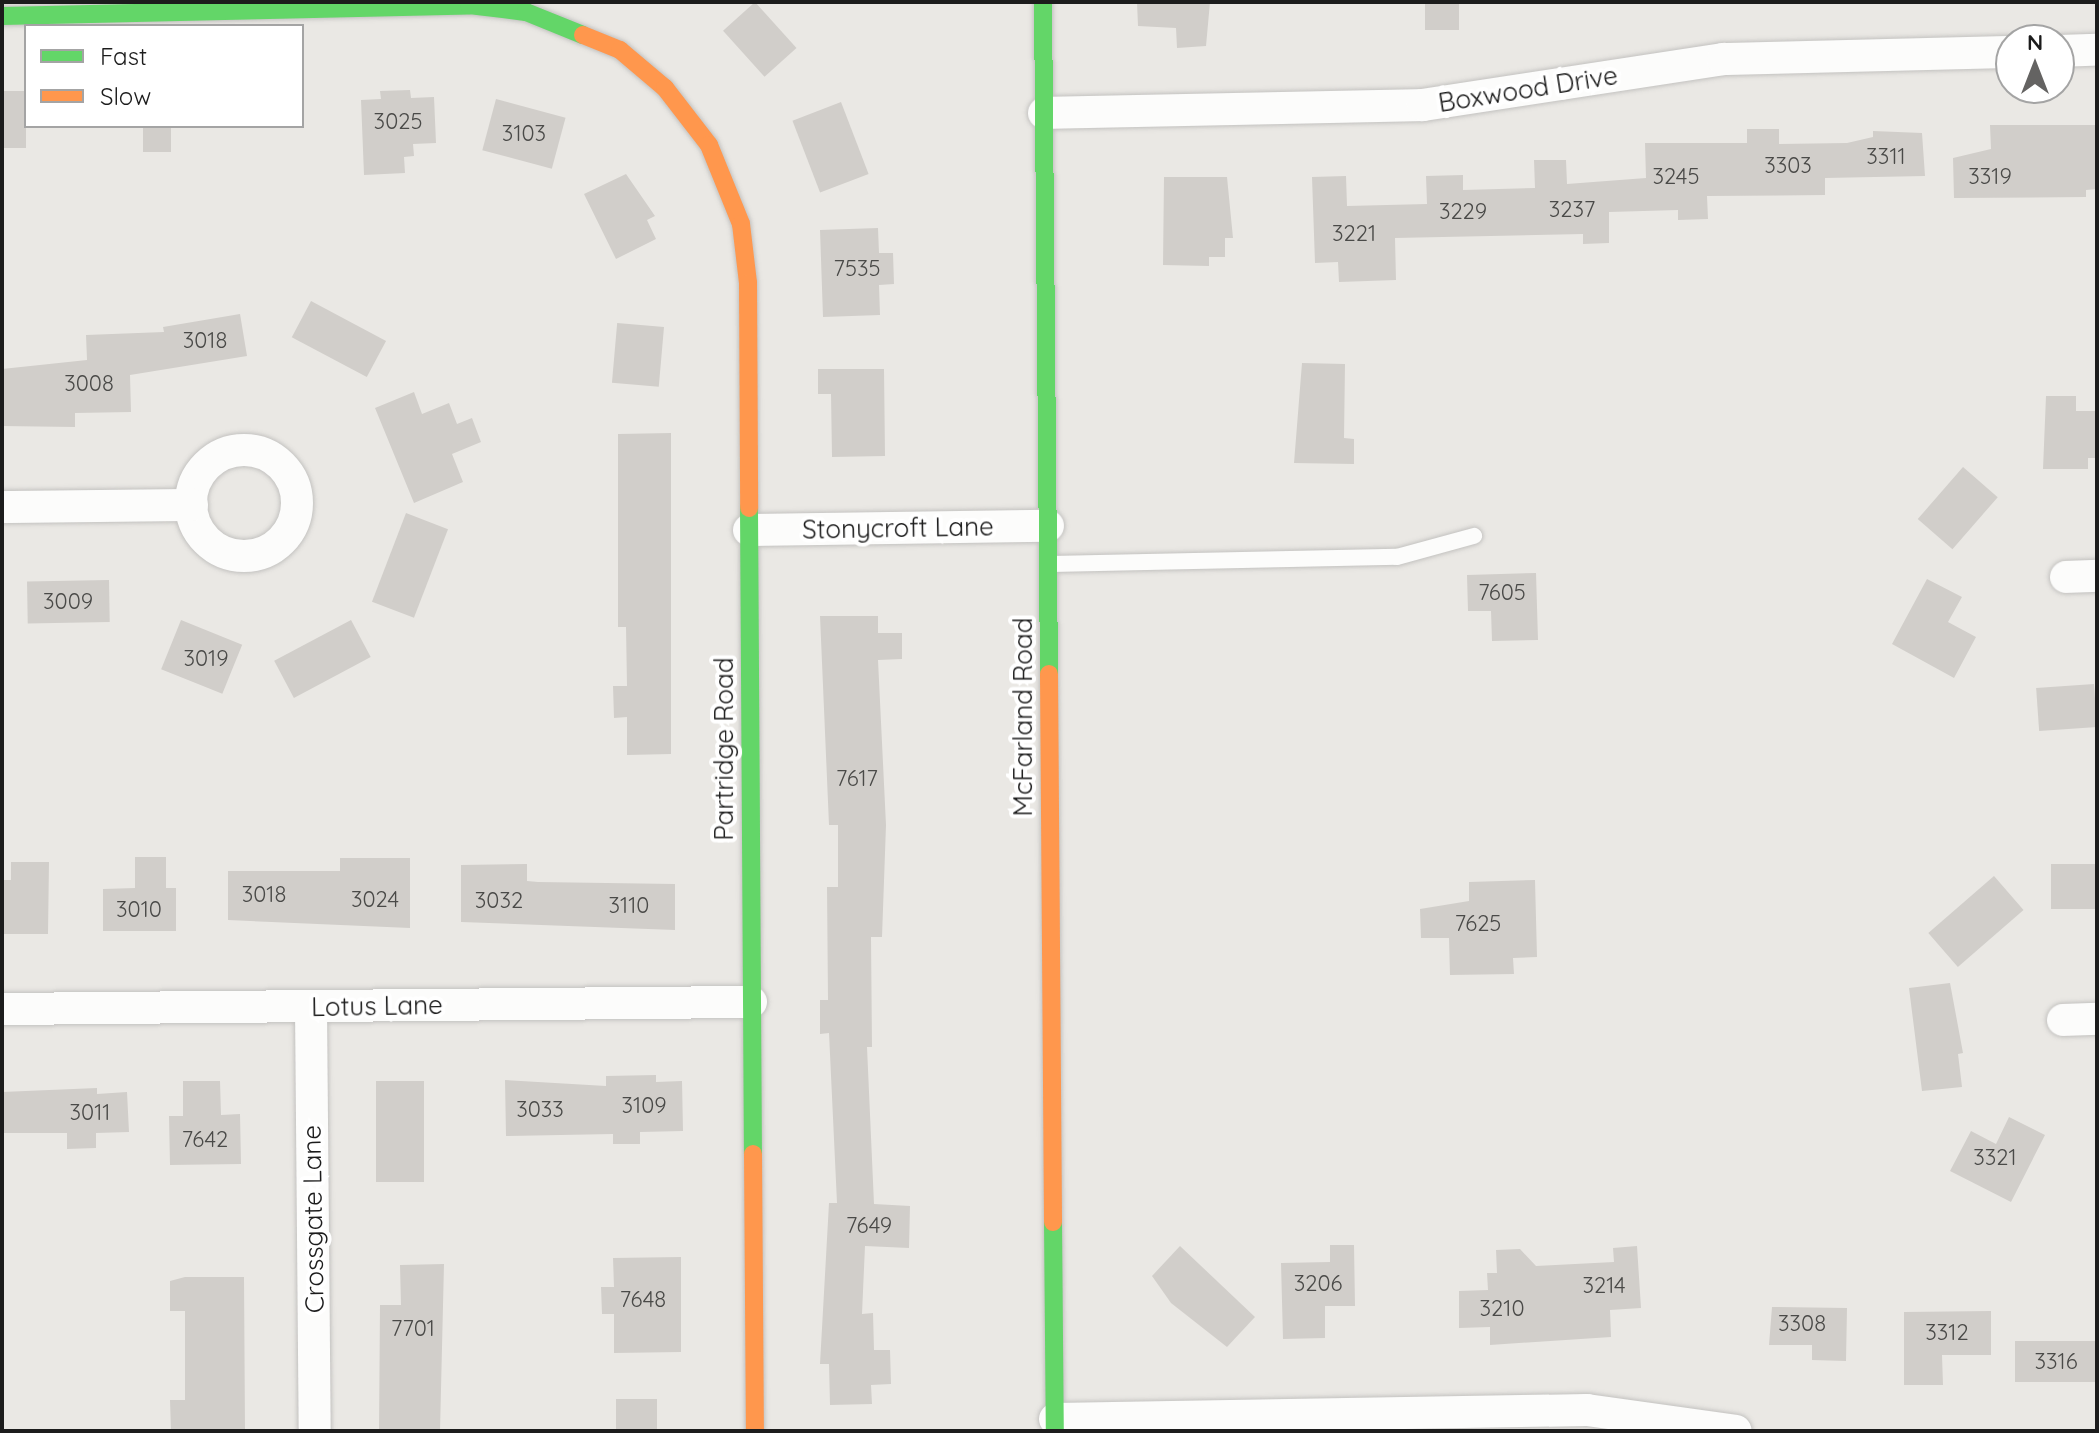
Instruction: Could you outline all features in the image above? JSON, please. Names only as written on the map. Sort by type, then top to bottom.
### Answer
[{"type":"street","name":"McFarland Road","points":[[1043,2],[1055,1425]]},
{"type":"street","name":"Partridge Road","points":[[2,16],[497,7],[554,19],[594,36],[665,88],[709,145],[744,238],[755,1431]]},
{"type":"street","points":[[2075,51],[2097,50]]},
{"type":"street","name":"Boxwood Drive","points":[[1044,113],[1423,105],[1723,59],[1995,52]]},
{"type":"street","points":[[2,507],[192,505]]},
{"type":"street","name":"Stonycroft Lane","points":[[749,530],[1048,526]]},
{"type":"street","name":"Lotus Lane","points":[[2,1009],[751,1002]]},
{"type":"street","name":"Crossgate Lane","points":[[311,1007],[315,1431]]},
{"type":"street","points":[[2063,1020],[2097,1019]]},
{"type":"street","points":[[1055,1425],[1587,1410],[1736,1431]]},
{"type":"lane","points":[[1048,564],[1397,557],[1474,536]]},
{"type":"building","points":[[755,2],[796,48],[765,77],[723,31]]},
{"type":"building","points":[[1137,2],[1210,2],[1206,46],[1177,48],[1176,28],[1138,26]]},
{"type":"building","points":[[1425,2],[1459,2],[1459,30],[1425,30]]},
{"type":"building","points":[[410,90],[411,98],[434,97],[436,143],[413,144],[414,156],[404,157],[405,173],[364,175],[361,100],[381,99],[380,91]]},
{"type":"building","points":[[2,91],[24,91],[26,148],[2,148]]},
{"type":"building","points":[[496,99],[566,118],[552,169],[482,150]]},
{"type":"building","points":[[841,102],[869,174],[820,193],[792,121]]},
{"type":"building","points":[[1990,125],[2097,125],[2097,189],[2086,190],[2086,197],[1954,198],[1953,158],[1991,149]]},
{"type":"building","points":[[143,128],[171,128],[171,152],[143,152]]},
{"type":"building","points":[[1747,129],[1779,129],[1779,144],[1847,143],[1873,137],[1873,131],[1922,133],[1925,176],[1825,178],[1825,195],[1707,196],[1708,219],[1678,220],[1678,210],[1609,212],[1609,243],[1583,244],[1583,234],[1395,238],[1396,280],[1339,282],[1338,262],[1315,263],[1312,177],[1346,176],[1347,206],[1427,204],[1426,176],[1463,175],[1463,190],[1535,188],[1534,160],[1566,160],[1567,184],[1646,178],[1645,143],[1747,143]]},
{"type":"building","points":[[626,174],[655,216],[647,220],[656,239],[616,259],[584,194]]},
{"type":"building","points":[[1164,177],[1227,177],[1233,238],[1225,238],[1225,257],[1209,257],[1209,266],[1163,265]]},
{"type":"building","points":[[878,228],[879,253],[893,253],[894,284],[879,285],[880,315],[823,317],[820,230]]},
{"type":"building","points":[[311,301],[386,341],[367,377],[292,337]]},
{"type":"building","points":[[240,314],[247,356],[130,375],[131,412],[75,413],[75,427],[2,426],[2,369],[87,360],[86,335],[164,332],[163,327]]},
{"type":"building","points":[[617,323],[664,327],[659,387],[612,383]]},
{"type":"building","points":[[1302,363],[1345,364],[1344,438],[1354,439],[1354,464],[1294,463]]},
{"type":"building","points":[[818,369],[884,369],[885,456],[832,457],[831,394],[818,394]]},
{"type":"building","points":[[414,392],[422,414],[449,403],[457,424],[472,418],[481,442],[452,454],[463,482],[414,503],[375,408]]},
{"type":"building","points":[[2046,396],[2076,396],[2076,411],[2097,411],[2097,458],[2088,458],[2088,469],[2043,469]]},
{"type":"building","points":[[671,433],[671,754],[627,755],[627,717],[614,718],[613,686],[627,686],[626,627],[618,627],[618,434]]},
{"type":"building","points":[[1963,467],[1998,497],[1952,549],[1918,519]]},
{"type":"building","points":[[406,513],[448,529],[414,618],[372,602]]},
{"type":"building","points":[[1536,573],[1538,640],[1492,641],[1491,611],[1468,611],[1467,575]]},
{"type":"building","points":[[1927,579],[1962,597],[1948,622],[1976,637],[1954,678],[1892,644]]},
{"type":"building","points":[[109,580],[110,622],[28,623],[27,581]]},
{"type":"building","points":[[820,616],[878,616],[878,633],[902,633],[902,659],[878,660],[886,825],[882,937],[871,937],[872,1047],[867,1047],[874,1204],[910,1206],[909,1248],[865,1246],[862,1314],[873,1313],[874,1350],[890,1350],[891,1384],[871,1385],[872,1404],[830,1405],[829,1364],[820,1364],[829,1203],[837,1203],[829,1033],[820,1034],[820,1000],[828,1000],[827,887],[838,887],[838,825],[829,825]]},
{"type":"building","points":[[181,620],[242,645],[222,694],[161,669]]},
{"type":"building","points":[[351,620],[371,657],[294,698],[274,661]]},
{"type":"building","points":[[2094,684],[2097,727],[2039,731],[2036,688]]},
{"type":"building","points":[[135,857],[166,857],[166,888],[176,888],[176,931],[103,931],[103,889],[135,888]]},
{"type":"building","points":[[340,858],[410,858],[410,928],[228,920],[228,871],[340,871]]},
{"type":"building","points":[[11,862],[49,862],[48,934],[2,934],[2,880],[11,880]]},
{"type":"building","points":[[527,864],[527,881],[675,884],[675,930],[461,922],[461,865]]},
{"type":"building","points":[[2051,864],[2097,864],[2097,909],[2051,909]]},
{"type":"building","points":[[1994,876],[2024,910],[1958,967],[1928,933]]},
{"type":"building","points":[[1535,880],[1537,957],[1513,958],[1514,974],[1450,975],[1449,938],[1421,938],[1420,909],[1469,901],[1469,882]]},
{"type":"building","points":[[1950,983],[1963,1053],[1958,1054],[1962,1087],[1922,1091],[1909,988]]},
{"type":"building","points":[[656,1075],[656,1082],[682,1081],[683,1131],[640,1132],[640,1144],[613,1144],[613,1134],[506,1136],[505,1080],[606,1086],[606,1076]]},
{"type":"building","points":[[183,1081],[220,1081],[221,1115],[240,1114],[241,1164],[170,1165],[169,1116],[183,1116]]},
{"type":"building","points":[[376,1081],[424,1081],[424,1182],[376,1182]]},
{"type":"building","points":[[97,1088],[97,1094],[127,1092],[129,1132],[96,1133],[96,1148],[67,1149],[67,1133],[2,1133],[2,1092]]},
{"type":"building","points":[[2009,1117],[2045,1135],[2011,1202],[1950,1171],[1971,1131],[1996,1144]]},
{"type":"building","points":[[1330,1245],[1354,1245],[1355,1306],[1325,1306],[1325,1338],[1283,1339],[1281,1263],[1330,1262]]},
{"type":"building","points":[[1180,1246],[1255,1317],[1227,1347],[1171,1303],[1152,1276]]},
{"type":"building","points":[[1637,1246],[1641,1308],[1610,1310],[1611,1337],[1490,1345],[1490,1327],[1459,1328],[1459,1291],[1488,1290],[1487,1273],[1497,1273],[1496,1250],[1520,1249],[1536,1266],[1614,1262],[1613,1248]]},
{"type":"building","points":[[681,1257],[681,1352],[614,1353],[614,1314],[602,1314],[601,1287],[614,1287],[613,1258]]},
{"type":"building","points":[[444,1264],[440,1431],[379,1431],[380,1305],[401,1305],[400,1265]]},
{"type":"building","points":[[185,1277],[244,1277],[245,1431],[171,1431],[170,1400],[185,1400],[185,1311],[170,1311],[170,1281]]},
{"type":"building","points":[[1772,1307],[1847,1308],[1846,1361],[1812,1360],[1812,1345],[1769,1345]]},
{"type":"building","points":[[1991,1311],[1991,1355],[1942,1355],[1943,1385],[1904,1385],[1904,1312]]},
{"type":"building","points":[[2015,1341],[2097,1341],[2097,1382],[2015,1382]]},
{"type":"building","points":[[616,1399],[657,1399],[657,1431],[616,1431]]},
{"type":"traffic: fast","points":[[1043,2],[1049,674]]},
{"type":"traffic: fast","points":[[2,16],[469,5],[526,12],[583,35]]},
{"type":"traffic: fast","points":[[749,508],[753,1154]]},
{"type":"traffic: fast","points":[[1053,1222],[1055,1431]]},
{"type":"traffic: slow","points":[[583,35],[620,50],[665,88],[709,145],[741,224],[748,283],[749,508]]},
{"type":"traffic: slow","points":[[1049,674],[1053,1222]]},
{"type":"traffic: slow","points":[[753,1154],[755,1431]]}]
